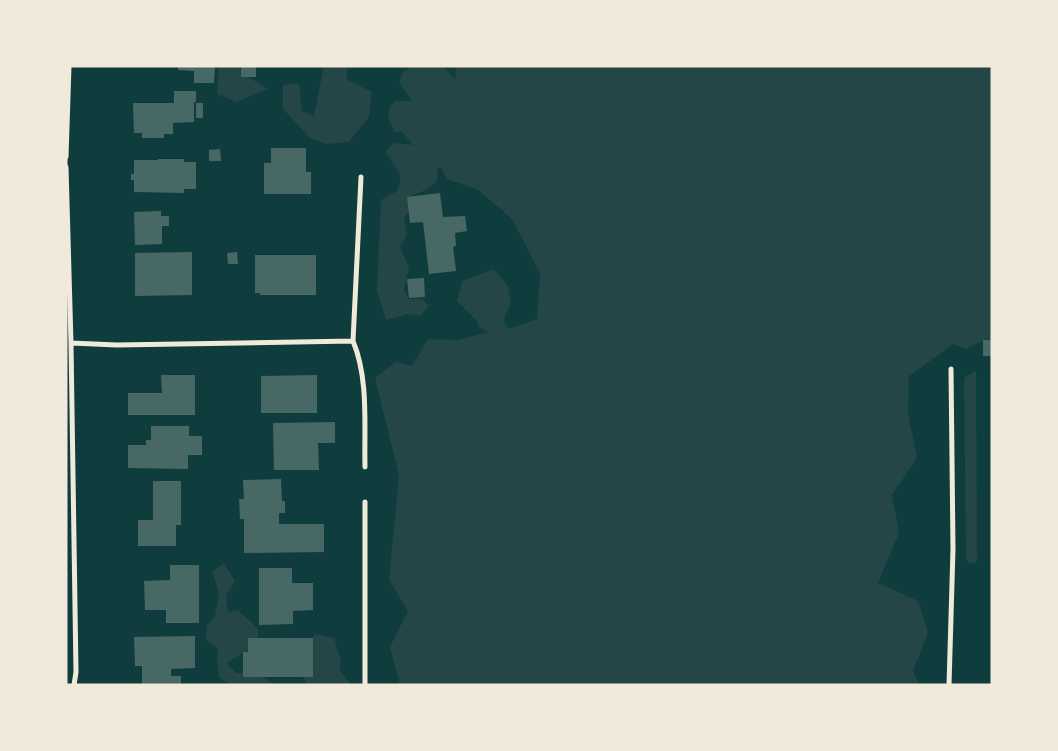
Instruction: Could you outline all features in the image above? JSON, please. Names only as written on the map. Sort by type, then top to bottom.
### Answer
[{"type":"street","points":[[66,158],[69,66]]},
{"type":"street","points":[[66,167],[71,343],[76,672],[74,685]]},
{"type":"street","points":[[361,177],[353,341],[360,356],[363,374],[365,467]]},
{"type":"street","points":[[71,343],[136,345],[353,341]]},
{"type":"street","points":[[949,685],[953,549],[951,369]]},
{"type":"street","points":[[365,502],[365,685]]},
{"type":"shaded area","points":[[219,66],[238,66],[243,74],[268,89],[237,102],[217,94]]},
{"type":"shaded area","points":[[324,66],[348,66],[346,79],[372,92],[369,117],[349,142],[326,144],[310,138],[283,109],[283,85],[299,83],[302,111],[314,116]]},
{"type":"shaded area","points":[[412,66],[443,66],[455,79],[456,66],[992,66],[992,340],[986,339],[966,349],[953,344],[909,376],[908,413],[917,458],[892,495],[899,533],[878,583],[918,601],[928,633],[913,671],[919,685],[400,685],[390,647],[408,611],[389,580],[399,476],[375,378],[396,361],[412,366],[428,339],[458,340],[490,332],[478,327],[478,322],[457,301],[462,281],[494,269],[508,286],[511,304],[505,315],[504,323],[509,329],[537,319],[540,273],[512,219],[477,189],[446,179],[442,169],[437,168],[438,179],[435,183],[410,197],[410,210],[404,218],[407,235],[400,247],[409,267],[404,289],[408,299],[422,299],[429,306],[420,316],[408,314],[386,320],[377,291],[381,200],[397,191],[401,176],[386,152],[394,143],[413,145],[401,131],[395,133],[389,120],[389,113],[395,101],[412,101],[399,82],[403,72]]},
{"type":"shaded area","points":[[976,371],[977,562],[970,564],[966,560],[964,378]]},
{"type":"shaded area","points":[[224,563],[235,581],[226,595],[228,612],[238,610],[258,629],[258,644],[227,664],[236,673],[256,672],[274,685],[231,685],[219,677],[218,648],[206,640],[207,625],[215,616],[219,592],[212,572]]},
{"type":"shaded area","points":[[315,634],[334,638],[341,660],[340,671],[352,685],[307,685],[300,671],[299,657]]},
{"type":"building","points":[[178,66],[215,66],[214,83],[194,83],[194,71],[178,70]]},
{"type":"building","points":[[241,66],[256,66],[256,77],[241,77]]},
{"type":"building","points":[[174,91],[196,91],[194,122],[173,123],[173,134],[164,134],[164,138],[142,138],[142,133],[134,133],[133,103],[174,103]]},
{"type":"building","points":[[196,103],[203,103],[203,118],[196,118]]},
{"type":"building","points":[[271,148],[306,148],[306,172],[311,172],[311,194],[264,194],[264,163],[271,163]]},
{"type":"building","points":[[220,149],[221,161],[209,161],[209,150]]},
{"type":"building","points":[[184,159],[184,162],[196,162],[196,189],[184,189],[184,193],[134,192],[134,180],[131,180],[131,174],[134,174],[134,160]]},
{"type":"building","points":[[440,193],[443,217],[465,216],[467,231],[455,233],[456,246],[453,247],[456,271],[429,274],[423,222],[410,223],[407,197]]},
{"type":"building","points":[[161,211],[161,216],[169,216],[169,226],[162,226],[162,244],[135,245],[134,212]]},
{"type":"building","points":[[192,252],[192,295],[135,296],[135,253]]},
{"type":"building","points":[[237,252],[238,264],[228,264],[227,253]]},
{"type":"building","points":[[255,255],[316,255],[316,295],[260,295],[260,293],[255,293]]},
{"type":"building","points":[[424,278],[425,297],[409,298],[407,279]]},
{"type":"building","points":[[983,340],[992,340],[992,356],[983,356]]},
{"type":"building","points":[[161,375],[195,375],[195,415],[128,415],[128,393],[162,393]]},
{"type":"building","points":[[317,375],[317,413],[261,413],[261,376]]},
{"type":"building","points":[[335,422],[335,443],[318,443],[319,470],[274,470],[273,423]]},
{"type":"building","points":[[151,426],[189,426],[189,436],[202,436],[202,455],[188,455],[188,469],[128,468],[128,445],[146,445],[146,440],[151,440]]},
{"type":"building","points":[[281,479],[282,501],[285,501],[285,513],[279,513],[279,524],[324,524],[324,552],[244,553],[244,519],[240,519],[239,499],[244,499],[243,480]]},
{"type":"building","points":[[153,481],[181,481],[181,525],[176,525],[176,546],[138,546],[138,520],[153,520]]},
{"type":"building","points":[[170,565],[199,565],[199,623],[166,623],[166,610],[145,610],[144,581],[170,580]]},
{"type":"building","points":[[259,568],[292,568],[292,583],[313,583],[313,610],[293,611],[293,624],[259,625]]},
{"type":"building","points":[[195,636],[195,668],[171,669],[171,676],[181,676],[181,685],[142,685],[142,666],[135,666],[134,637]]},
{"type":"building","points":[[248,638],[313,638],[313,677],[243,677],[243,652],[248,652]]}]
